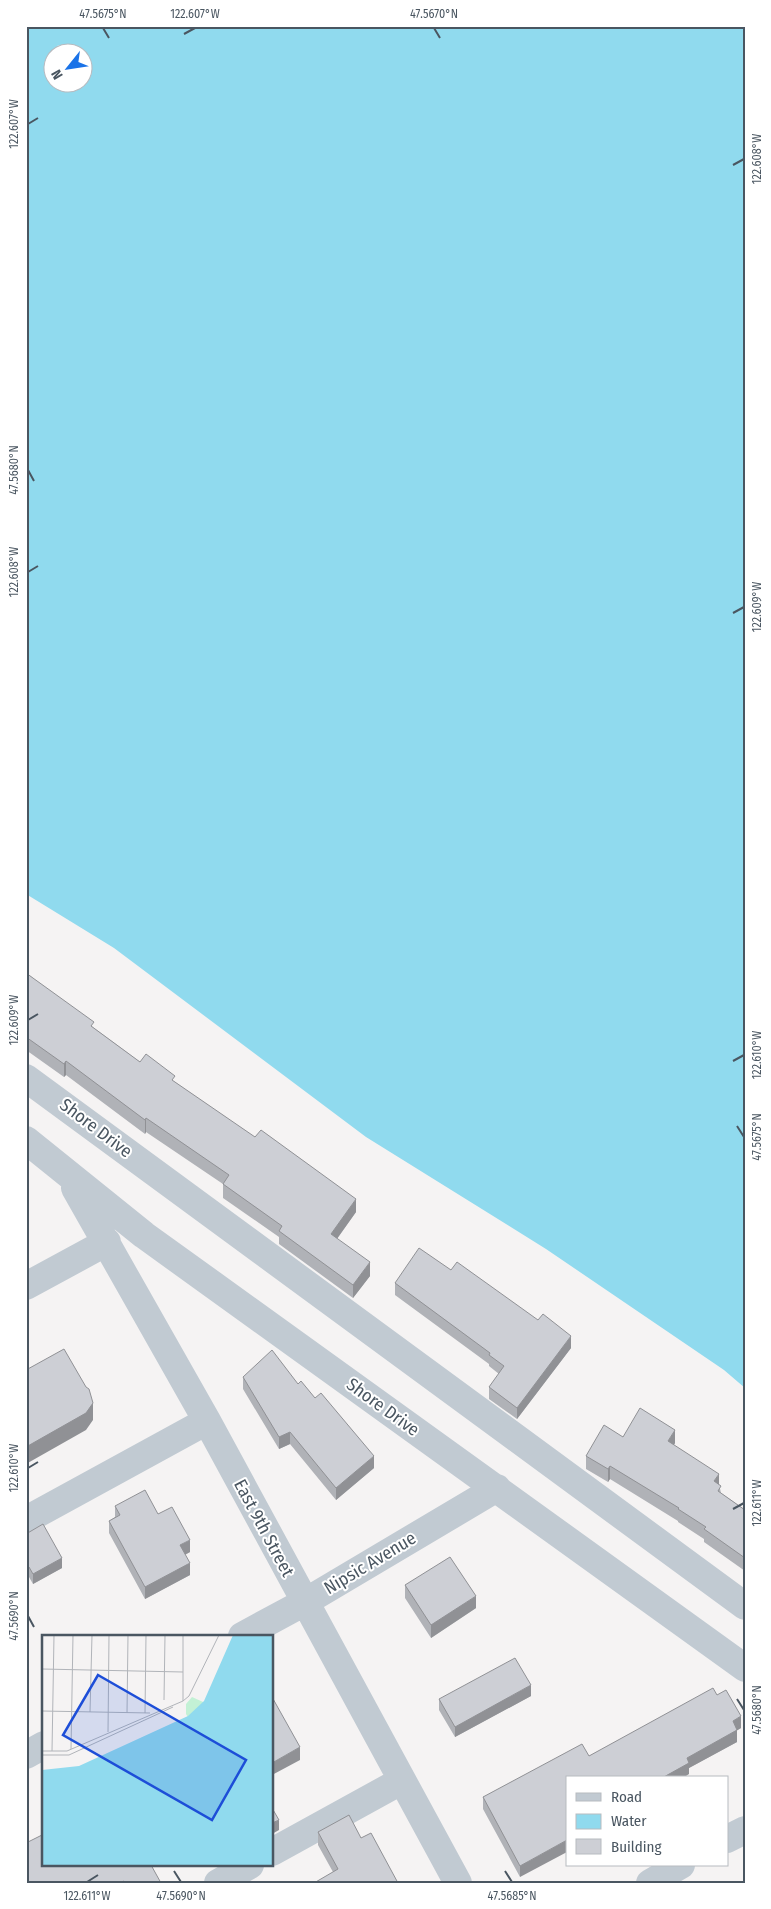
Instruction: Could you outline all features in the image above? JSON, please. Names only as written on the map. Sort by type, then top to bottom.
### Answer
[{"type":"street","name":"Shore Drive","points":[[26,1078],[745,1606]]},
{"type":"street","name":"Shore Drive","points":[[26,1140],[144,1235],[745,1668]]},
{"type":"street","name":"East 9th Street","points":[[68,1175],[207,1421],[458,1883]]},
{"type":"street","points":[[26,1286],[107,1242]]},
{"type":"street","points":[[26,1520],[207,1421]]},
{"type":"street","name":"Nipsic Avenue","points":[[244,1635],[304,1602],[497,1488]]},
{"type":"street","points":[[26,1755],[42,1746]]},
{"type":"street","points":[[274,1851],[401,1781]]},
{"type":"street","points":[[728,1838],[745,1830]]},
{"type":"street","points":[[218,1883],[248,1866]]},
{"type":"street","points":[[650,1883],[679,1866]]},
{"type":"water","points":[[26,26],[745,26],[745,1388],[724,1370],[546,1249],[366,1137],[114,948],[26,894]]},
{"type":"building","points":[[26,973],[94,1022],[91,1026],[140,1062],[146,1054],[175,1076],[172,1080],[255,1137],[261,1130],[356,1199],[331,1234],[370,1262],[353,1285],[279,1231],[282,1226],[223,1184],[229,1175],[146,1118],[145,1120],[66,1061],[64,1064],[26,1037]]},
{"type":"building","points":[[419,1248],[451,1270],[457,1262],[538,1320],[543,1314],[571,1336],[517,1408],[489,1387],[504,1366],[489,1355],[490,1353],[395,1283]]},
{"type":"building","points":[[64,1349],[89,1389],[93,1403],[86,1413],[26,1447],[26,1370]]},
{"type":"building","points":[[272,1350],[298,1384],[301,1381],[315,1398],[321,1393],[374,1456],[336,1488],[290,1432],[279,1437],[243,1377]]},
{"type":"building","points":[[640,1408],[675,1430],[668,1441],[719,1474],[714,1481],[721,1486],[718,1491],[745,1510],[745,1558],[704,1529],[706,1527],[679,1508],[610,1466],[608,1469],[586,1456],[604,1425],[623,1437]]},
{"type":"building","points":[[145,1490],[158,1514],[172,1507],[190,1540],[180,1545],[190,1563],[145,1587],[109,1521],[120,1515],[115,1506]]},
{"type":"building","points":[[43,1524],[62,1558],[33,1574],[29,1567],[26,1569],[26,1534]]},
{"type":"building","points":[[450,1557],[476,1596],[431,1625],[405,1585]]},
{"type":"building","points":[[515,1658],[531,1685],[455,1727],[439,1699]]},
{"type":"building","points":[[713,1688],[717,1695],[726,1690],[741,1716],[733,1721],[737,1730],[687,1758],[689,1763],[666,1776],[566,1776],[566,1841],[520,1866],[483,1797],[582,1744],[589,1756]]},
{"type":"building","points":[[274,1701],[300,1747],[274,1762]]},
{"type":"building","points":[[274,1811],[279,1820],[274,1822]]},
{"type":"building","points":[[349,1815],[361,1838],[371,1833],[398,1883],[314,1883],[338,1869],[318,1832]]},
{"type":"building","points":[[42,1835],[42,1866],[152,1866],[161,1883],[125,1883],[124,1881],[120,1883],[26,1883],[26,1843]]}]
